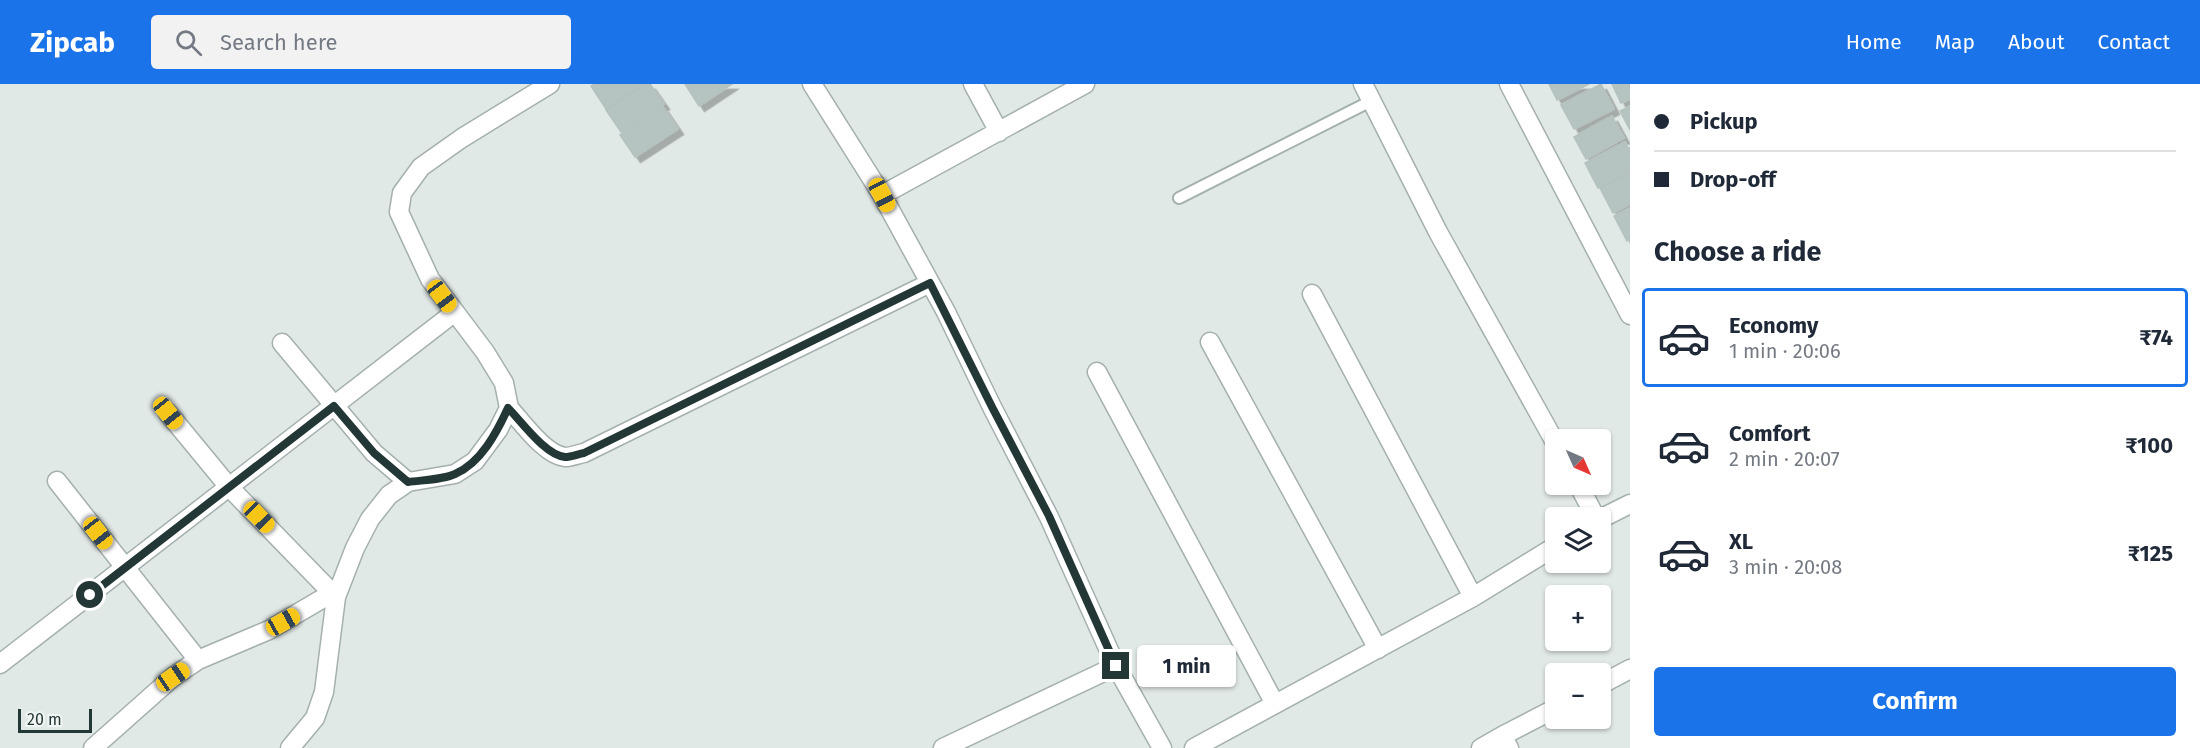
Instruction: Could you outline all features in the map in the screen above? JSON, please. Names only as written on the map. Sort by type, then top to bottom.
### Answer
[{"type":"street","points":[[290,748],[315,718],[324,692],[334,595],[370,519],[389,495],[408,482],[455,474],[475,461],[498,430],[508,408],[504,383],[485,352],[430,279],[399,212],[402,193],[421,167],[429,161],[550,84]]},
{"type":"street","points":[[812,84],[882,195],[930,283],[1049,516],[1116,666],[1162,748]]},
{"type":"street","points":[[973,84],[999,132]]},
{"type":"street","points":[[882,195],[1085,84]]},
{"type":"street","points":[[1363,84],[1438,232],[1548,429]]},
{"type":"street","points":[[1509,84],[1630,315]]},
{"type":"street","points":[[508,408],[554,454],[566,457],[584,453],[930,283]]},
{"type":"street","points":[[1312,294],[1473,597]]},
{"type":"street","points":[[0,664],[455,312]]},
{"type":"street","points":[[1210,342],[1378,649]]},
{"type":"street","points":[[282,343],[374,453],[408,482]]},
{"type":"street","points":[[1097,372],[1275,704]]},
{"type":"street","points":[[168,413],[229,487],[334,595]]},
{"type":"street","points":[[57,481],[198,660]]},
{"type":"street","points":[[1611,514],[1630,504]]},
{"type":"street","points":[[1194,748],[1473,597],[1545,553]]},
{"type":"street","points":[[93,748],[173,677],[198,660],[269,630],[334,595]]},
{"type":"street","points":[[943,748],[1116,666]]},
{"type":"street","points":[[1611,679],[1630,669]]},
{"type":"street","points":[[1481,748],[1505,742],[1545,715]]},
{"type":"lane","points":[[1179,198],[1371,101]]},
{"type":"building","points":[[595,84],[643,84],[606,109],[591,86]]},
{"type":"building","points":[[646,84],[650,84],[664,104],[621,132],[606,110]]},
{"type":"building","points":[[685,84],[732,84],[699,106]]},
{"type":"building","points":[[1549,84],[1589,84],[1557,100]]},
{"type":"building","points":[[1601,84],[1614,109],[1574,129],[1561,105]]},
{"type":"building","points":[[1612,84],[1630,84],[1630,99],[1621,103]]},
{"type":"building","points":[[1630,106],[1630,130],[1620,111]]},
{"type":"building","points":[[663,107],[678,129],[635,157],[620,135]]},
{"type":"building","points":[[1612,116],[1624,138],[1586,159],[1574,137]]},
{"type":"building","points":[[1625,142],[1630,152],[1630,171],[1598,188],[1585,163]]},
{"type":"building","points":[[1630,173],[1630,204],[1613,213],[1600,188]]},
{"type":"building","points":[[1630,208],[1630,239],[1627,241],[1614,216]]},
{"type":"route","points":[[90,595],[334,406],[374,453],[408,482],[455,474],[475,461],[498,430],[508,408],[542,444],[554,454],[566,457],[584,453],[930,283],[1049,516],[1116,666]]}]
